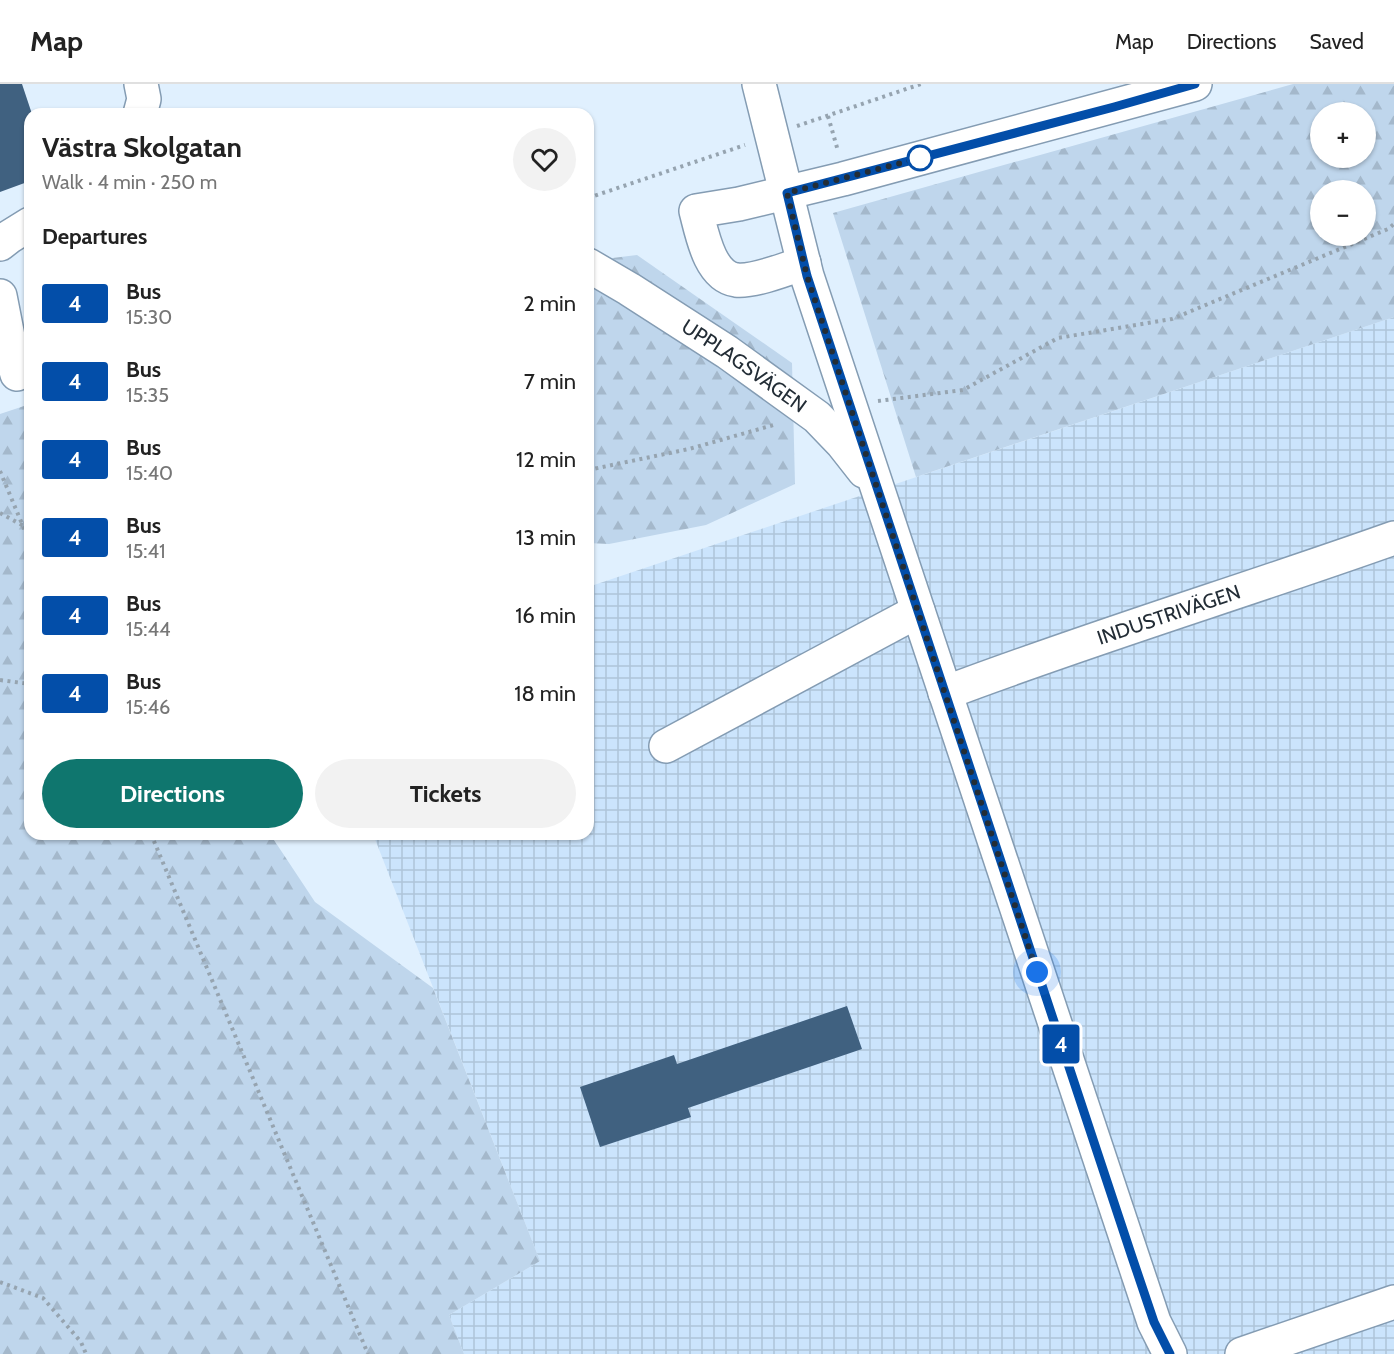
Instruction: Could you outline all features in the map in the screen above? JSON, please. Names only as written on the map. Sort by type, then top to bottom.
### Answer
[{"type":"street","name":"UPPLAGSVÄGEN","points":[[759,84],[804,263],[1150,1311],[1170,1354]]},
{"type":"street","points":[[804,263],[743,280],[730,278],[718,269],[709,254],[696,211],[787,193],[1195,84]]},
{"type":"street","points":[[0,244],[24,228]]},
{"type":"street","name":"UPPLAGSVÄGEN","points":[[594,269],[727,352],[813,413],[842,443],[879,492]]},
{"type":"street","points":[[0,296],[16,374]]},
{"type":"street","name":"INDUSTRIVÄGEN","points":[[945,693],[1068,648],[1290,575],[1394,538]]},
{"type":"street","points":[[666,746],[918,612]]},
{"type":"street","points":[[1242,1354],[1394,1302]]},
{"type":"path","points":[[850,405],[963,390],[1058,338],[1172,320],[1388,229],[1394,224]]},
{"type":"path","points":[[594,470],[689,449],[813,413]]},
{"type":"path","points":[[0,471],[24,530]]},
{"type":"path","points":[[0,513],[22,525]]},
{"type":"path","points":[[0,680],[24,683]]},
{"type":"path","points":[[154,840],[368,1354]]},
{"type":"path","points":[[0,1282],[43,1298],[81,1342],[86,1354]]},
{"type":"shaded area","points":[[1394,317],[1394,1354],[464,1354],[449,1315],[540,1261],[375,840],[594,840],[594,585]]},
{"type":"green space","points":[[1293,84],[1394,84],[1394,317],[916,477],[833,213]]},
{"type":"green space","points":[[637,255],[792,363],[795,484],[706,525],[609,544],[594,543],[594,260]]},
{"type":"green space","points":[[24,406],[24,840],[274,840],[315,902],[433,988],[540,1261],[449,1315],[464,1354],[0,1354],[0,414]]},
{"type":"building","points":[[0,84],[22,84],[30,108],[24,108],[24,183],[0,192]]},
{"type":"building","points":[[847,1006],[862,1049],[688,1108],[691,1117],[600,1147],[580,1087],[674,1055],[677,1064]]},
{"type":"bus line","name":"4","points":[[1170,1354],[1154,1322],[1132,1257],[807,276],[787,193],[1195,84]]},
{"type":"route","points":[[920,158],[787,193],[807,276],[1037,972]]}]
